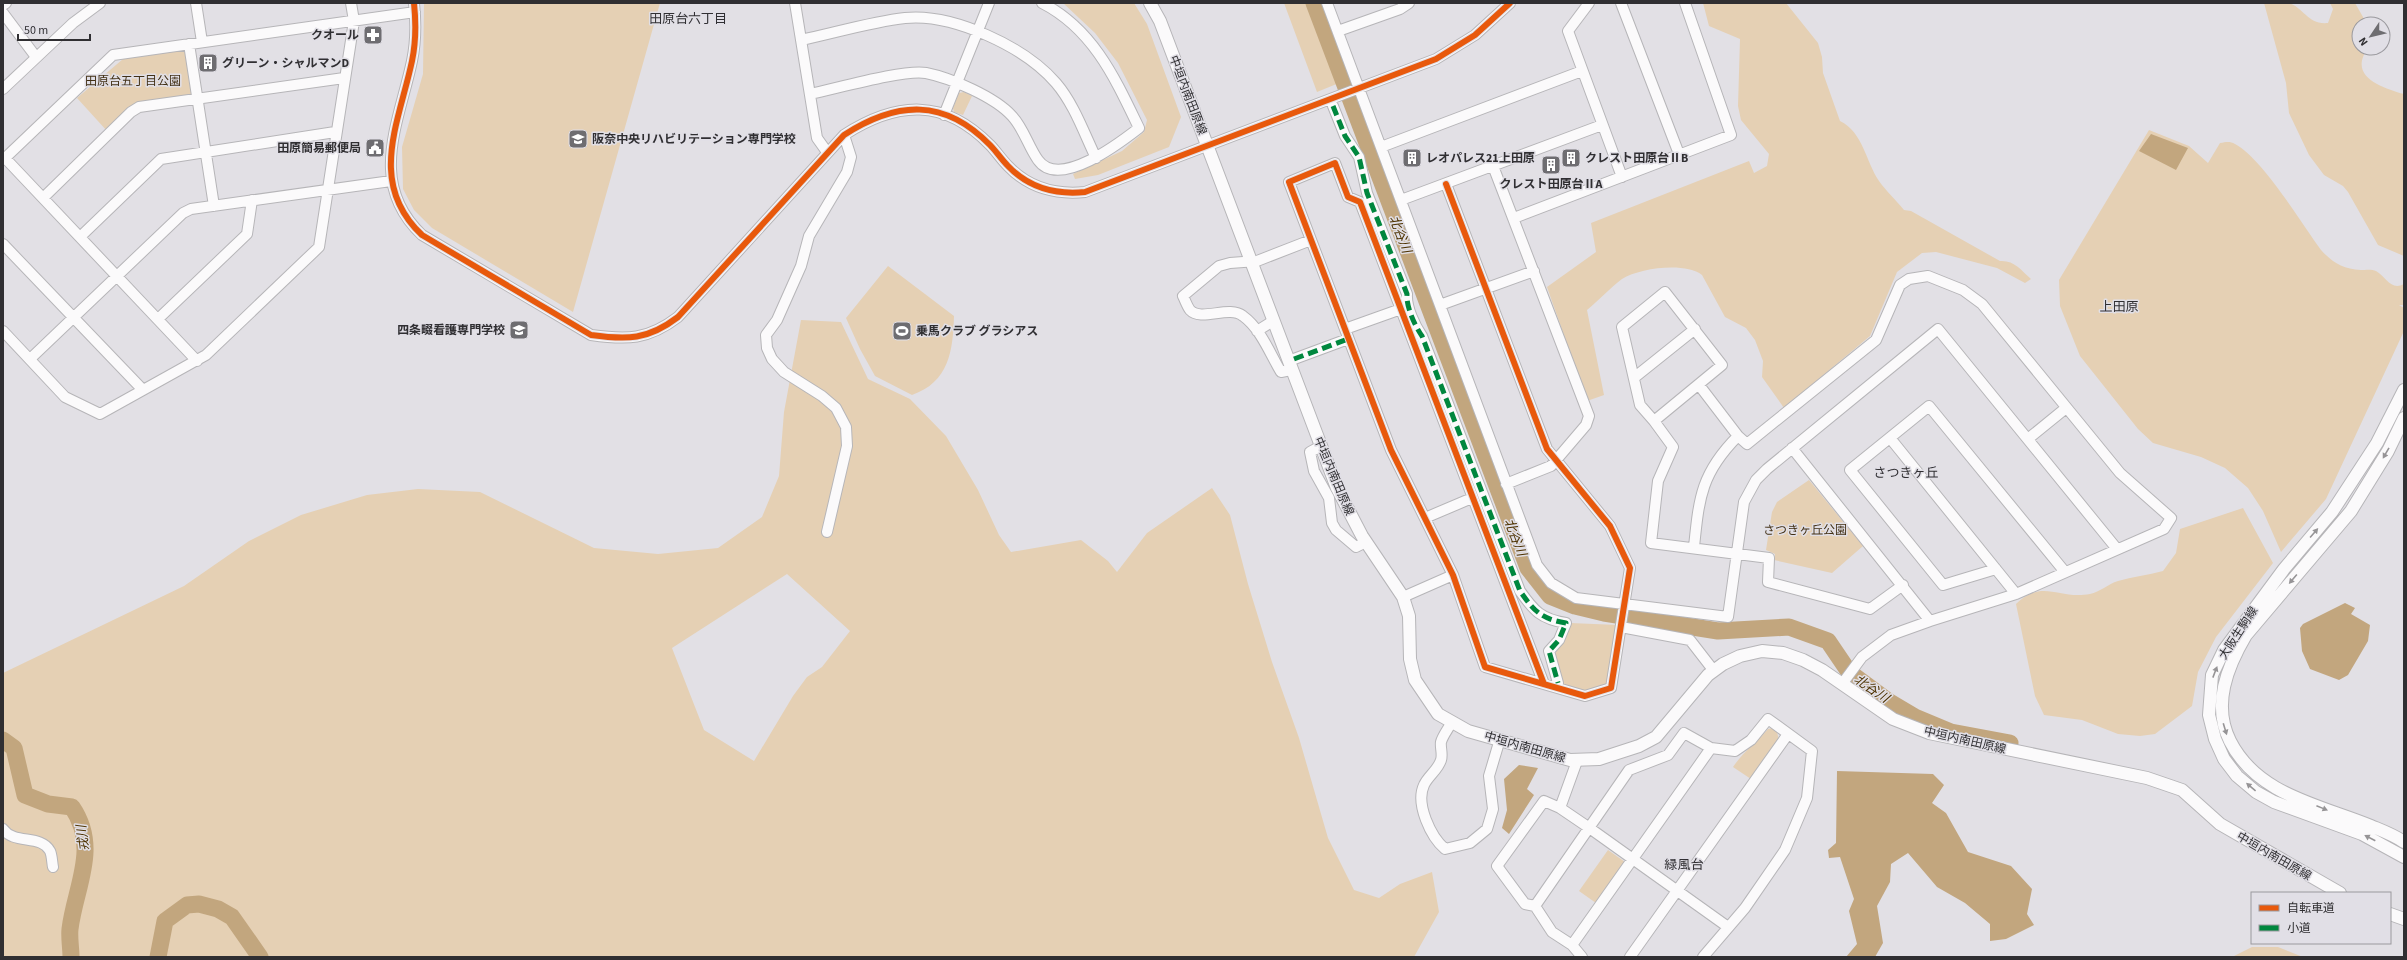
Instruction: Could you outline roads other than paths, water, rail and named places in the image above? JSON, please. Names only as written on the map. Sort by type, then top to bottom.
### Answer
[{"type":"main road","name":"中垣内南田原線","points":[[1150,3],[1160,21],[1272,321],[1292,364],[1340,494],[1366,542],[1403,597],[1409,616],[1410,659],[1415,680],[1438,714],[1451,723],[1468,731],[1500,739],[1550,756],[1577,761],[1600,759],[1639,746],[1656,737],[1694,690],[1714,671],[1740,656],[1762,651],[1783,653],[1822,670],[1893,719],[1928,733],[2147,778],[2182,790],[2220,824],[2338,892]]},
{"type":"main road","name":"大阪生駒線","points":[[2404,390],[2377,443],[2336,506],[2239,627],[2224,650],[2212,676],[2209,715],[2215,739],[2224,759],[2237,776],[2256,792],[2274,802],[2362,834],[2404,857]]},
{"type":"main road","name":"大阪生駒線","points":[[2404,418],[2388,450],[2351,511],[2246,635],[2234,655],[2226,678],[2221,713],[2227,734],[2236,752],[2246,766],[2274,787],[2398,837],[2404,842]]},
{"type":"main road","points":[[2296,554],[2307,563]]},
{"type":"main road","points":[[2391,914],[2404,919]]},
{"type":"street","points":[[3,88],[73,23],[100,3]]},
{"type":"street","points":[[196,3],[202,42]]},
{"type":"street","points":[[3,331],[65,397],[100,414],[206,355],[319,247],[335,132],[354,21],[351,3]]},
{"type":"street","points":[[795,3],[817,138],[828,152]]},
{"type":"street","points":[[944,115],[989,3]]},
{"type":"street","points":[[810,94],[912,72],[925,72],[957,83],[998,103],[1012,115],[1039,162],[1049,167],[1062,169],[1078,166],[1096,158],[1139,128],[1112,72],[1093,44],[1059,12],[1042,3]]},
{"type":"street","points":[[1327,3],[1357,88],[1381,147],[1537,565],[1551,583],[1576,598],[1728,617],[1743,509],[1750,490],[1767,469],[1938,329],[2117,549]]},
{"type":"street","points":[[1338,32],[1400,9],[1409,3]]},
{"type":"street","points":[[197,361],[44,197],[4,159],[112,55],[354,21],[415,8],[413,59],[390,155],[390,181],[399,207],[408,222],[422,235],[591,335],[633,338],[649,335],[678,317],[844,134],[862,123],[886,113],[926,110],[944,115],[978,134],[1022,179],[1043,189],[1064,194],[1085,192],[1452,51],[1491,23],[1510,3]]},
{"type":"street","points":[[1589,3],[1568,31],[1622,177]]},
{"type":"street","points":[[1621,3],[1679,154]]},
{"type":"street","points":[[1514,218],[1731,135],[1685,3]]},
{"type":"street","points":[[3,13],[36,57]]},
{"type":"street","points":[[801,40],[904,18],[944,20],[978,31],[1027,57],[1056,83],[1067,98],[1096,158]]},
{"type":"street","points":[[189,44],[214,206]]},
{"type":"street","points":[[1381,147],[1582,71]]},
{"type":"street","points":[[44,197],[131,112],[148,105],[344,78]]},
{"type":"street","points":[[1333,106],[1345,136],[1359,157],[1367,193],[1407,294],[1407,300],[1417,329],[1422,336],[1520,591],[1538,614],[1550,620],[1566,623],[1559,640],[1549,651],[1558,683]]},
{"type":"street","points":[[1401,200],[1602,125]]},
{"type":"street","points":[[81,236],[162,159],[335,132]]},
{"type":"street","points":[[827,532],[847,446],[846,427],[836,408],[822,396],[784,372],[772,359],[767,348],[766,335],[777,320],[801,266],[809,236],[847,172],[851,157],[844,134]]},
{"type":"street","points":[[1446,184],[1547,449],[1556,462],[1610,526],[1630,568],[1612,688],[1585,696],[1485,667],[1453,575],[1391,450],[1289,182],[1335,163],[1348,197],[1360,202],[1544,684]]},
{"type":"street","points":[[1493,166],[1589,416],[1586,425],[1556,462],[1551,466],[1506,484]]},
{"type":"street","points":[[30,359],[183,213],[191,209],[390,181]]},
{"type":"street","points":[[158,319],[247,234],[252,200]]},
{"type":"street","points":[[1310,240],[1250,262],[1230,263],[1219,266],[1183,296],[1190,310],[1197,315],[1234,312],[1243,315],[1257,331],[1280,372],[1346,334],[1401,309]]},
{"type":"street","points":[[3,244],[143,390]]},
{"type":"street","points":[[1440,305],[1534,271]]},
{"type":"street","points":[[1699,385],[1738,436],[1747,444],[1876,340],[1900,285],[1908,279],[1918,276],[1928,276],[1963,290],[1974,297],[2120,473],[2171,518],[2164,529],[2016,594],[1930,620],[1891,635],[1862,658],[1842,684]]},
{"type":"street","points":[[1654,420],[1722,365],[1665,292],[1622,327],[1635,377],[1640,405],[1654,420],[1673,447],[1658,481],[1651,543],[1694,547],[1769,558],[1768,582],[1870,609],[1903,585]]},
{"type":"street","points":[[1257,331],[1272,321]]},
{"type":"street","points":[[1635,377],[1695,329]]},
{"type":"street","points":[[1996,569],[1943,585],[1874,502],[1850,470],[1929,406],[2066,572]]},
{"type":"street","points":[[2028,438],[2066,408]]},
{"type":"street","points":[[1694,547],[1698,503],[1706,480],[1720,454],[1738,436]]},
{"type":"street","points":[[1890,438],[2016,594]]},
{"type":"street","points":[[1321,446],[1310,452],[1314,471],[1329,498],[1332,523],[1336,530],[1356,547],[1366,542]]},
{"type":"street","points":[[1792,448],[1930,620]]},
{"type":"street","points":[[1425,518],[1472,498]]},
{"type":"street","points":[[1403,597],[1453,575]]},
{"type":"street","points":[[1621,627],[1690,640],[1714,671]]},
{"type":"street","points":[[1535,906],[1588,827],[1629,770],[1668,755],[1684,733],[1711,748],[1735,751],[1751,740],[1768,719],[1812,751],[1806,798],[1785,850],[1745,908],[1703,957]]},
{"type":"street","points":[[1451,723],[1441,742],[1441,760],[1423,787],[1422,795],[1423,807],[1433,834],[1438,843],[1445,849],[1470,843],[1487,829],[1493,809],[1489,776],[1500,739]]},
{"type":"street","points":[[1630,957],[1788,734]]},
{"type":"street","points":[[1572,945],[1711,748]]},
{"type":"street","points":[[1560,808],[1577,761]]},
{"type":"street","points":[[1582,957],[1572,945],[1552,932],[1535,906],[1524,904],[1497,866],[1544,801],[1560,808],[1588,827],[1728,927]]},
{"type":"street","points":[[3,829],[7,835],[18,839],[43,844],[50,851],[53,867]]},
{"type":"waterway","name":"北谷川","points":[[1314,3],[1528,568],[1550,596],[1575,606],[1604,613],[1718,631],[1789,627],[1828,641],[1849,672],[1888,701],[1915,717],[1951,732],[2010,743]]},
{"type":"waterway","name":"戎川","points":[[3,740],[14,748],[25,795],[48,804],[72,807],[80,822],[84,837],[85,853],[70,929],[71,957]]},
{"type":"waterway","name":"戎川","points":[[158,957],[165,921],[187,905],[199,904],[218,909],[232,917],[260,957]]},
{"type":"place","name":"クオール","points":[[373,35]]},
{"type":"place","name":"グリーン・シャルマンD","points":[[208,63]]},
{"type":"place","name":"阪奈中央リハビリテーション専門学校","points":[[578,139]]},
{"type":"place","name":"田原簡易郵便局","points":[[375,148]]},
{"type":"place","name":"レオパレス21上田原","points":[[1412,158]]},
{"type":"place","name":"クレスト田原台ⅡB","points":[[1571,158]]},
{"type":"place","name":"クレスト田原台ⅡA","points":[[1551,165]]},
{"type":"place","name":"四条畷看護専門学校","points":[[519,330]]},
{"type":"place","name":"乗馬クラブ グラシアス","points":[[902,331]]},
{"type":"district","name":"田原台六丁目","points":[[688,18]]},
{"type":"district","name":"上田原","points":[[2119,306]]},
{"type":"district","name":"さつきヶ丘","points":[[1906,472]]},
{"type":"district","name":"緑風台","points":[[1684,864]]},
{"type":"park label","name":"田原台五丁目公園","points":[[133,81]]},
{"type":"park label","name":"さつきヶ丘公園","points":[[1805,530]]}]
